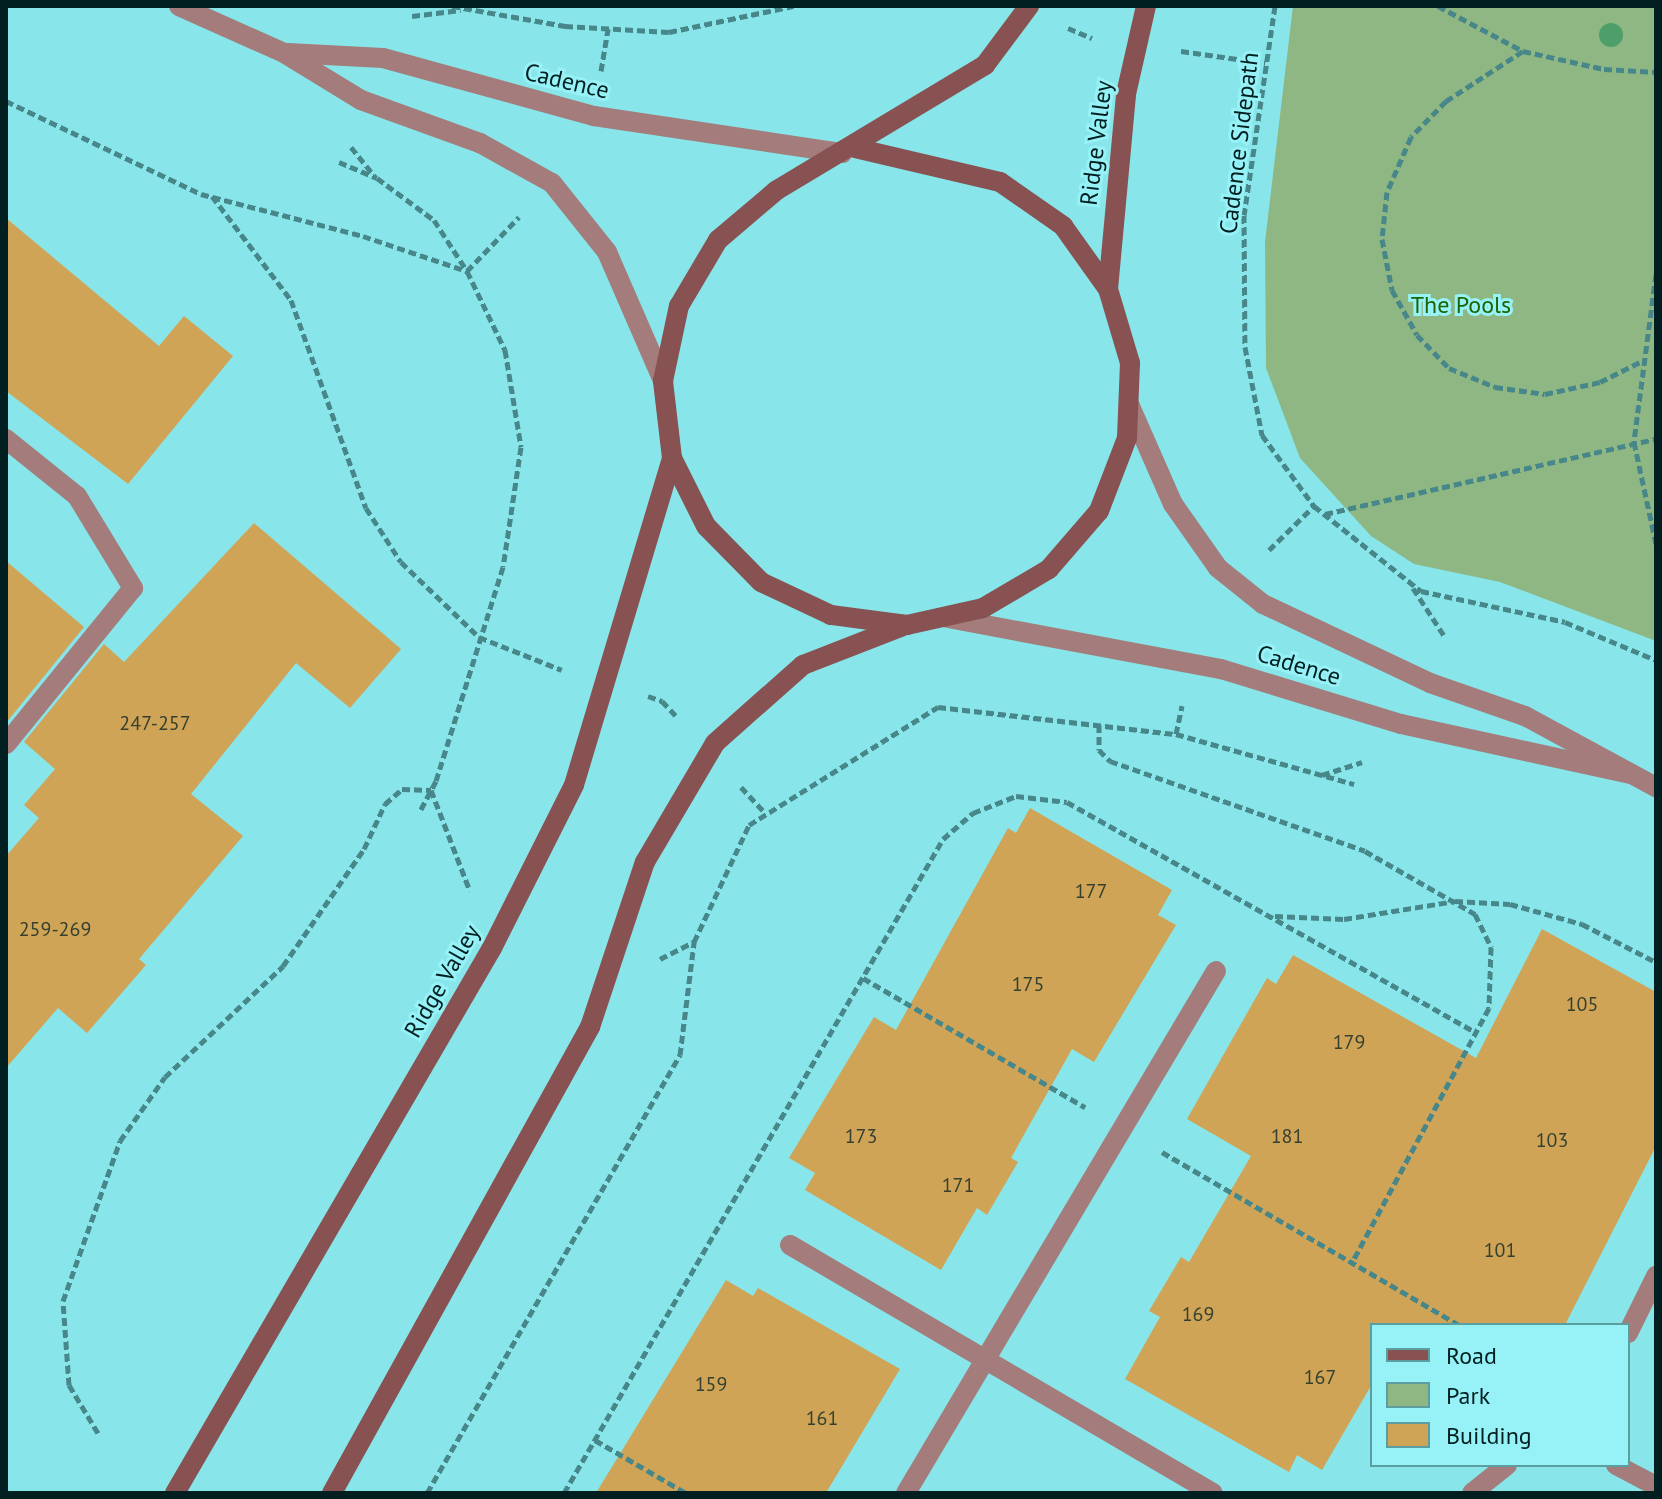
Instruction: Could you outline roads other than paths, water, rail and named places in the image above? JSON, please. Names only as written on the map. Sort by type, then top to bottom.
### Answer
[{"type":"main road","points":[[907,625],[831,615],[761,582],[706,526],[672,458],[663,381],[679,306],[718,240],[777,190],[985,65],[1029,6]]},
{"type":"main road","name":"Ridge Valley","points":[[1108,289],[1126,94],[1146,6]]},
{"type":"main road","points":[[332,1493],[590,1027],[645,862],[715,743],[803,665],[907,625],[983,608],[1049,569],[1099,511],[1127,438],[1130,363],[1108,289],[1063,226],[1000,182],[848,150]]},
{"type":"main road","name":"Ridge Valley","points":[[175,1493],[492,948],[574,785],[672,458]]},
{"type":"street","name":"Cadence","points":[[179,6],[284,53],[361,100],[480,143],[552,183],[607,252],[663,381]]},
{"type":"street","name":"Cadence","points":[[284,53],[383,58],[558,108],[848,150]]},
{"type":"street","name":"Cadence","points":[[1128,402],[1173,504],[1218,568],[1263,604],[1430,683],[1525,716],[1656,787]]},
{"type":"street","points":[[6,439],[77,496],[133,588],[6,744]]},
{"type":"street","name":"Cadence","points":[[948,618],[1221,669],[1401,724],[1631,774]]},
{"type":"street","points":[[906,1493],[1216,971]]},
{"type":"street","points":[[790,1245],[983,1363],[1213,1493]]},
{"type":"street","points":[[1630,1329],[1656,1276]]},
{"type":"street","points":[[1472,1493],[1504,1467]]},
{"type":"street","points":[[1620,1467],[1656,1486]]},
{"type":"park label","name":"The Pools","points":[[1461,305]]}]
